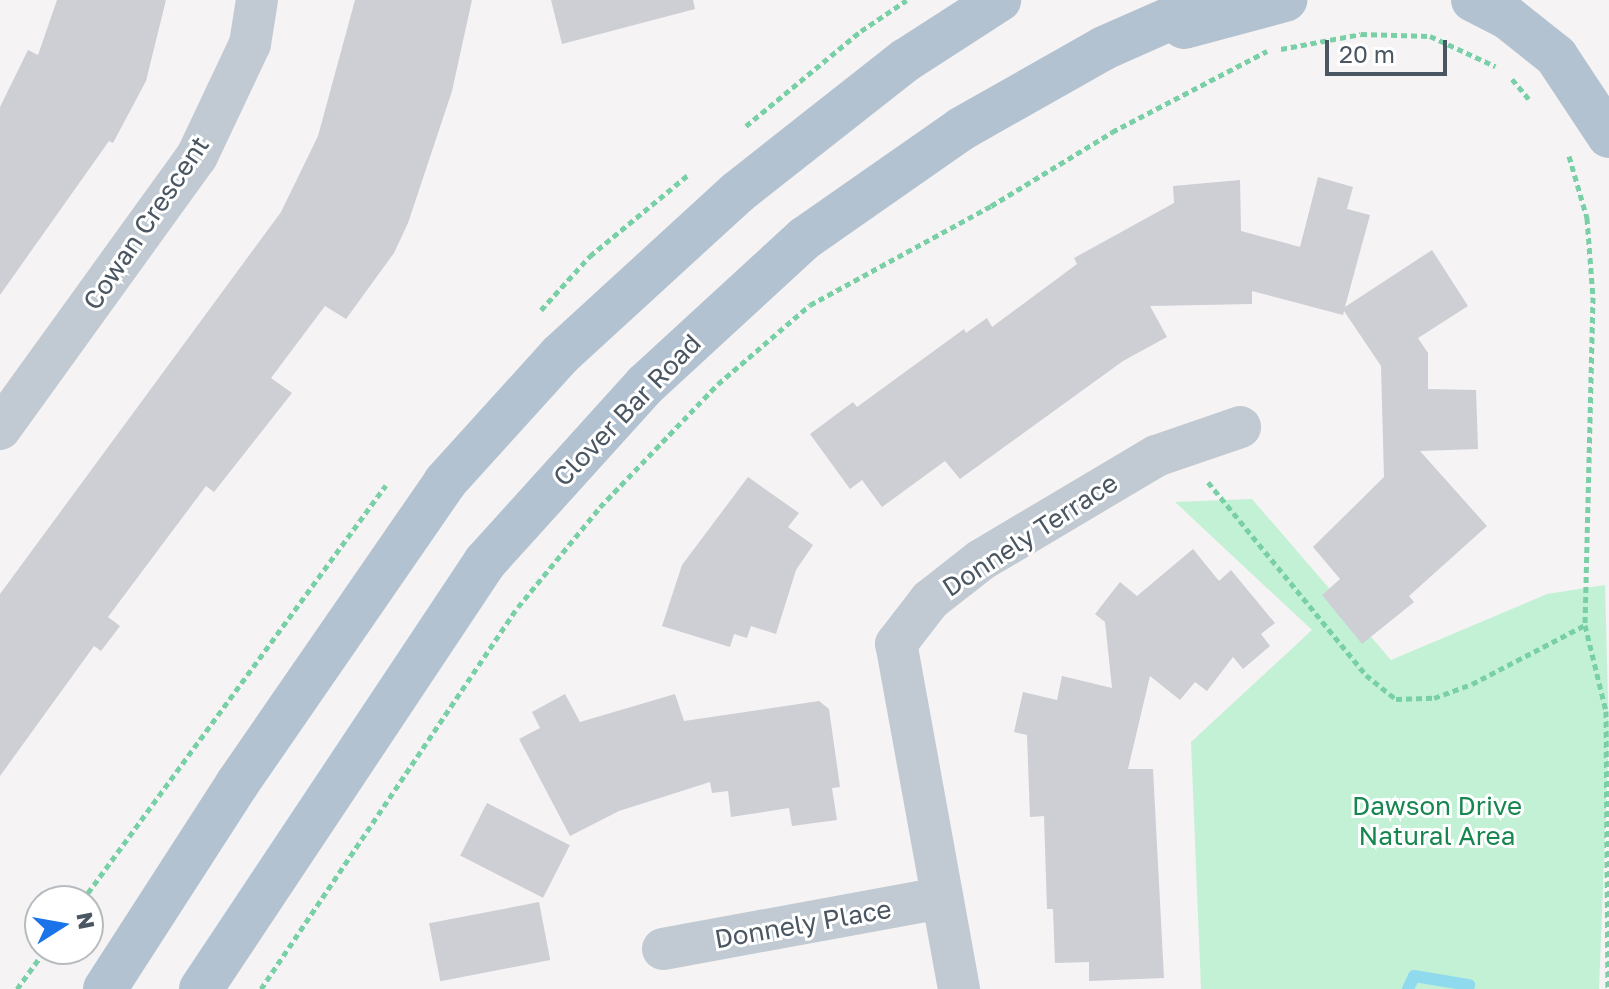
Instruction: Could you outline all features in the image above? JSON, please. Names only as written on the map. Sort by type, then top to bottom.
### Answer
[{"type":"main road","points":[[105,989],[237,784],[456,470],[560,355],[738,192],[906,60],[999,0]]},
{"type":"main road","points":[[1104,48],[1174,0]]},
{"type":"main road","name":"Clover Bar Road","points":[[201,989],[485,562],[645,385],[805,238],[961,129],[1104,48],[1213,0]]},
{"type":"main road","points":[[1104,48],[1285,0]]},
{"type":"main road","points":[[1473,0],[1507,17],[1556,56],[1609,136]]},
{"type":"street","name":"Cowan Crescent","points":[[0,429],[197,156],[250,44],[257,0]]},
{"type":"street","name":"Donnely Terrace","points":[[959,989],[896,644],[930,600],[981,560],[1156,456],[1240,427]]},
{"type":"street","name":"Donnely Place","points":[[663,949],[942,898]]},
{"type":"path","points":[[261,989],[518,607],[600,507],[684,417],[810,305],[991,206],[1112,132],[1267,51],[1361,34],[1430,36],[1505,72],[1538,109]]},
{"type":"path","points":[[1567,149],[1587,218],[1593,297],[1585,625],[1606,711],[1608,989]]},
{"type":"path","points":[[1230,510],[1366,675],[1396,699],[1434,698],[1472,684],[1585,625]]},
{"type":"path","points":[[17,989],[34,965]]},
{"type":"green space","name":"Dawson Drive Natural Area","points":[[1252,499],[1391,660],[1547,594],[1605,585],[1609,736],[1599,989],[1201,989],[1191,742],[1312,630],[1175,502]]},
{"type":"building","points":[[57,0],[166,0],[146,81],[113,143],[109,141],[0,295],[0,107],[28,50],[38,55]]},
{"type":"building","points":[[355,0],[472,0],[452,91],[408,223],[394,253],[346,319],[325,306],[271,378],[292,393],[214,492],[206,486],[108,617],[120,626],[101,651],[94,646],[0,776],[0,594],[281,212],[318,136]]},
{"type":"building","points":[[551,0],[693,0],[695,9],[562,44]]},
{"type":"building","points":[[1318,177],[1353,187],[1347,209],[1370,215],[1345,307],[1432,250],[1468,306],[1418,338],[1428,353],[1428,389],[1476,390],[1478,449],[1420,451],[1487,526],[1409,596],[1414,602],[1362,644],[1322,595],[1340,579],[1313,547],[1384,477],[1381,366],[1344,311],[1343,315],[1252,291],[1252,304],[1150,306],[1167,337],[1123,361],[960,479],[945,461],[882,507],[862,480],[850,489],[810,434],[853,402],[857,407],[964,329],[966,333],[987,318],[992,327],[1077,264],[1074,258],[1174,203],[1173,186],[1240,180],[1241,231],[1300,247]]},
{"type":"building","points":[[748,477],[799,513],[788,527],[813,545],[796,570],[776,634],[751,626],[747,638],[734,634],[730,647],[662,626],[682,565]]},
{"type":"building","points":[[1193,549],[1219,581],[1231,570],[1275,623],[1261,634],[1270,646],[1243,669],[1233,657],[1207,691],[1195,682],[1180,700],[1150,676],[1128,769],[1153,769],[1164,978],[1089,981],[1089,962],[1055,963],[1053,909],[1047,909],[1044,816],[1030,817],[1027,735],[1014,732],[1023,692],[1057,700],[1062,676],[1112,688],[1105,622],[1095,614],[1120,582],[1137,596]]},
{"type":"building","points":[[565,694],[580,722],[675,694],[684,721],[819,701],[829,709],[840,787],[832,788],[837,820],[792,826],[789,808],[731,817],[728,791],[712,793],[710,782],[619,811],[570,836],[519,739],[540,728],[532,712]]},
{"type":"building","points":[[487,803],[570,845],[543,898],[460,856]]},
{"type":"building","points":[[539,902],[550,960],[440,981],[429,923]]},
{"type":"waterway","points":[[1408,989],[1414,976],[1469,985]]}]
